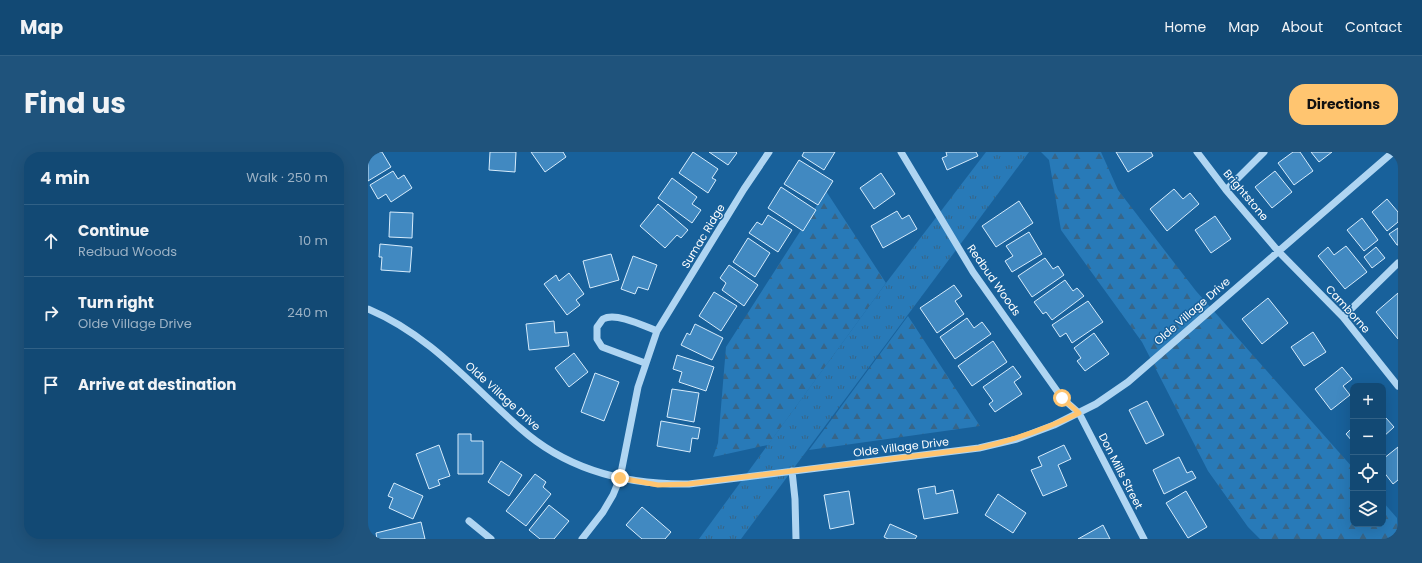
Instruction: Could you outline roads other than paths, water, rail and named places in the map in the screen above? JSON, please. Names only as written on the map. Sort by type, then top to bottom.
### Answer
[{"type":"street","name":"Sumac Ridge","points":[[582,539],[603,512],[613,495],[620,478],[645,363],[657,331],[668,310],[769,152]]},
{"type":"street","name":"Redbud Woods","points":[[900,152],[973,272],[1062,398],[1079,413]]},
{"type":"street","name":"Brightstone","points":[[1197,152],[1226,190],[1278,251]]},
{"type":"street","points":[[1226,190],[1264,152]]},
{"type":"street","name":"Olde Village Drive","points":[[368,309],[396,322],[442,354],[520,429],[541,444],[562,457],[585,468],[620,478],[658,485],[688,484],[979,448],[1017,439],[1054,425],[1096,404],[1128,382],[1393,152]]},
{"type":"street","name":"Camborne","points":[[1278,251],[1343,317],[1398,386]]},
{"type":"street","points":[[1343,317],[1398,263]]},
{"type":"street","points":[[645,363],[602,347],[597,339],[597,327],[604,319],[615,317],[657,331]]},
{"type":"street","name":"Don Mills Street","points":[[1079,413],[1144,539]]},
{"type":"street","points":[[792,471],[796,499],[796,539]]},
{"type":"street","points":[[468,521],[491,539]]}]
